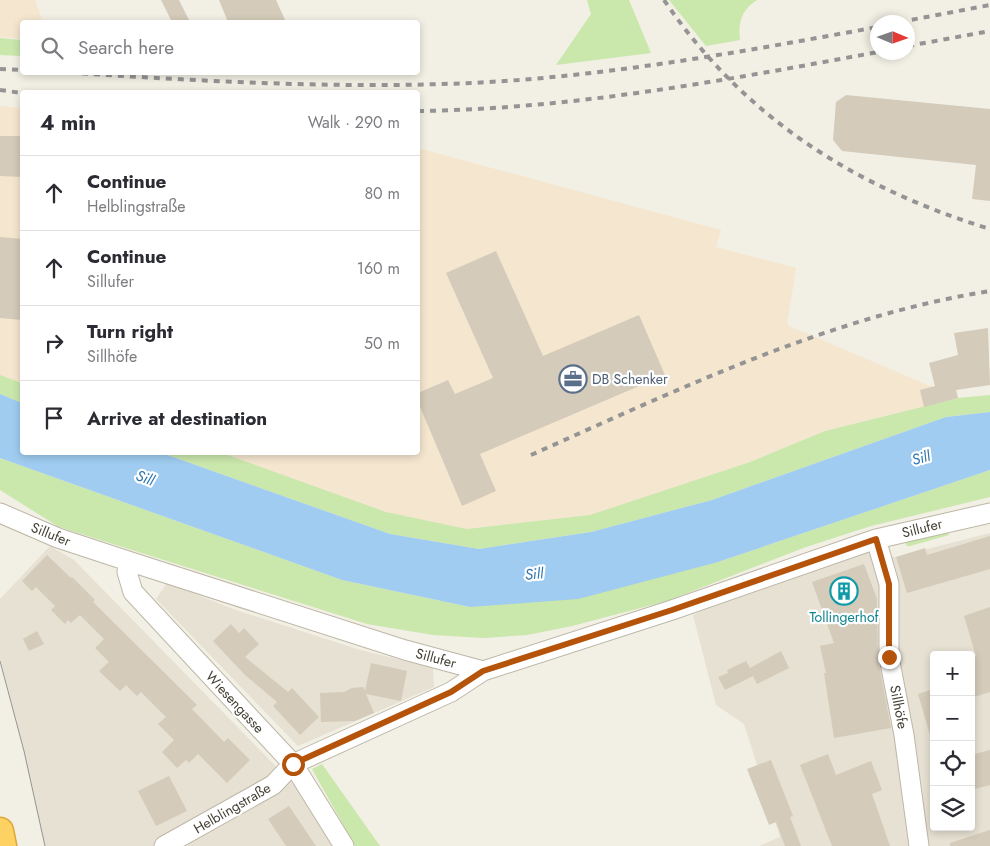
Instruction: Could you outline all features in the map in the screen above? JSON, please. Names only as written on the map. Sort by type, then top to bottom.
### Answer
[{"type":"highway","points":[[0,831],[3,846]]},
{"type":"street","name":"Sillufer","points":[[0,513],[58,538],[128,561],[405,650],[483,671],[672,610],[876,539],[990,513]]},
{"type":"street","name":"Sillhöfe","points":[[876,539],[889,584],[889,657],[904,735],[919,846]]},
{"type":"street","name":"Wiesengasse","points":[[128,561],[127,572],[133,592],[293,764],[344,846]]},
{"type":"street","name":"Helblingstraße","points":[[164,846],[273,785],[293,764],[451,692],[483,671]]},
{"type":"shaded area","points":[[0,0],[35,0],[42,20],[20,20],[20,39],[0,37]]},
{"type":"shaded area","points":[[0,106],[20,108],[20,382],[0,375]]},
{"type":"shaded area","points":[[420,149],[721,230],[716,247],[796,268],[787,325],[958,398],[825,431],[750,462],[590,515],[467,529],[386,512],[228,455],[420,455]]},
{"type":"shaded area","points":[[990,533],[990,846],[759,846],[780,837],[744,724],[716,705],[693,615],[797,569],[855,551],[896,557]]},
{"type":"shaded area","points":[[50,546],[74,560],[302,793],[337,846],[45,846],[24,751],[0,658],[0,599]]},
{"type":"shaded area","points":[[167,583],[236,610],[357,649],[433,668],[434,687],[298,746],[156,599]]},
{"type":"green space","points":[[587,0],[629,0],[651,53],[556,65],[591,14]]},
{"type":"green space","points":[[669,0],[757,0],[747,8],[742,17],[740,40],[706,46]]},
{"type":"green space","points":[[0,38],[20,40],[20,56],[0,55]]},
{"type":"green space","points":[[0,375],[20,382],[20,402],[0,394]]},
{"type":"green space","points":[[990,395],[990,412],[946,417],[712,500],[591,532],[479,549],[390,534],[168,455],[228,455],[386,512],[467,529],[590,515],[750,462],[825,431],[958,398]]},
{"type":"green space","points":[[0,458],[342,580],[470,607],[718,562],[990,470],[990,497],[871,526],[806,547],[667,601],[572,626],[527,635],[484,638],[433,635],[367,624],[59,527],[0,490]]},
{"type":"green space","points":[[948,529],[949,535],[910,546],[907,546],[904,541]]},
{"type":"green space","points":[[322,764],[380,846],[355,846],[312,769]]},
{"type":"water","name":"Sill","points":[[0,394],[20,402],[20,455],[168,455],[390,534],[479,549],[591,532],[712,500],[946,417],[990,412],[990,470],[718,562],[578,599],[470,607],[342,580],[0,458]]},
{"type":"building","points":[[161,0],[179,0],[189,20],[171,20]]},
{"type":"building","points":[[219,0],[276,0],[285,20],[227,20]]},
{"type":"building","points":[[846,95],[990,109],[990,201],[972,199],[976,165],[842,151],[833,140],[836,102]]},
{"type":"building","points":[[0,136],[20,136],[20,177],[0,176]]},
{"type":"building","points":[[0,237],[20,239],[20,320],[0,318]]},
{"type":"building","name":"DB Schenker","points":[[496,251],[543,356],[639,315],[665,375],[480,454],[496,491],[462,506],[420,407],[420,392],[448,380],[455,394],[493,378],[446,273]]},
{"type":"building","points":[[988,328],[990,385],[956,390],[958,398],[924,407],[920,390],[935,386],[929,363],[958,355],[954,333]]},
{"type":"building","points":[[990,536],[990,569],[907,593],[896,557],[925,548],[927,555]]},
{"type":"building","points":[[47,555],[95,600],[93,602],[197,705],[192,709],[224,742],[228,738],[250,760],[227,783],[198,754],[189,763],[186,760],[177,768],[162,752],[174,740],[158,724],[166,717],[141,692],[137,696],[126,685],[120,691],[99,671],[109,662],[95,648],[104,639],[80,615],[71,623],[68,620],[65,624],[51,610],[55,606],[36,587],[32,591],[22,581]]},
{"type":"building","points":[[864,564],[877,599],[878,659],[891,728],[834,738],[824,673],[826,673],[820,646],[834,643],[812,582]]},
{"type":"building","points":[[990,607],[990,692],[975,697],[976,656],[964,616]]},
{"type":"building","points":[[231,624],[239,633],[244,628],[259,644],[245,657],[288,692],[292,688],[319,717],[300,735],[273,706],[277,702],[245,675],[213,641]]},
{"type":"building","points":[[37,631],[44,644],[29,651],[23,639]]},
{"type":"building","points":[[781,651],[789,668],[757,684],[753,676],[725,690],[718,677],[728,673],[727,670],[746,661],[750,668]]},
{"type":"building","points":[[371,663],[407,671],[401,701],[366,694],[374,713],[355,721],[321,722],[320,693],[344,692],[352,688],[363,687],[365,691]]},
{"type":"building","points":[[930,690],[930,735],[918,694]]},
{"type":"building","points":[[990,750],[990,785],[975,789],[975,786],[975,754]]},
{"type":"building","points":[[828,754],[836,775],[871,761],[882,790],[872,794],[890,846],[832,846],[800,765]]},
{"type":"building","points":[[771,760],[793,816],[790,817],[801,846],[785,846],[776,822],[769,825],[747,769]]},
{"type":"building","points":[[169,776],[187,811],[156,826],[138,791]]},
{"type":"building","points":[[289,806],[316,846],[286,846],[268,819]]},
{"type":"building","points":[[990,830],[990,846],[950,846],[950,843]]},
{"type":"tram line","points":[[0,661],[24,751],[45,846]]},
{"type":"railway","points":[[664,0],[695,42],[730,80],[767,114],[807,143],[849,170],[894,193],[990,229]]},
{"type":"railway","points":[[915,19],[990,5]]},
{"type":"railway","points":[[112,75],[346,85],[443,84],[498,81],[552,77],[661,64],[870,28]]},
{"type":"railway","points":[[915,45],[990,31]]},
{"type":"railway","points":[[420,111],[534,105],[592,99],[764,73],[870,53]]},
{"type":"railway","points":[[0,69],[20,70]]},
{"type":"railway","points":[[0,90],[20,93]]},
{"type":"railway","points":[[531,455],[698,381],[813,337],[872,318],[990,291]]},
{"type":"place","name":"DB Schenker","points":[[573,379]]},
{"type":"place","name":"Tollingerhof","points":[[844,591]]},
{"type":"route","points":[[293,764],[451,692],[483,671],[672,610],[876,539],[889,584],[889,657]]}]
